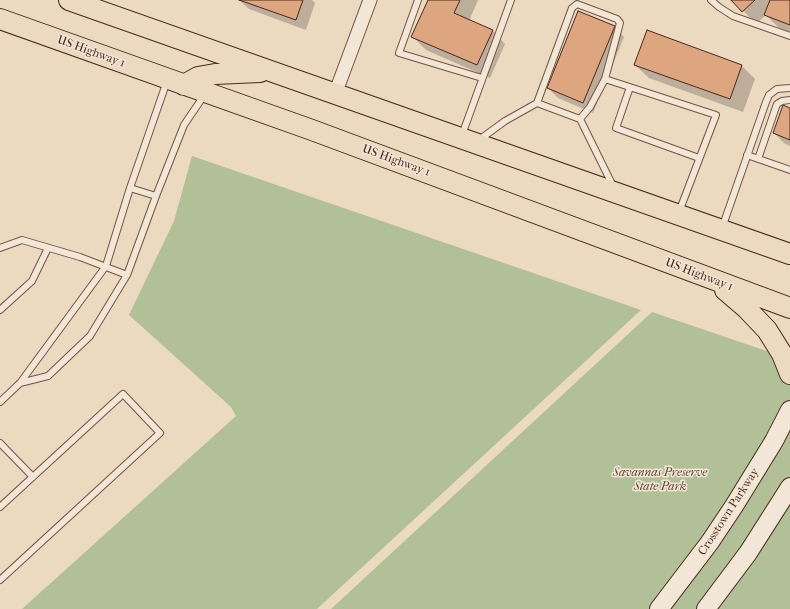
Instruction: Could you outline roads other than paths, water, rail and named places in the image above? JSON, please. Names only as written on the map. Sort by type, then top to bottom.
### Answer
[{"type":"main road","points":[[69,0],[789,254]]},
{"type":"main road","name":"US Highway 1","points":[[0,19],[446,180],[716,282],[790,308]]},
{"type":"main road","points":[[176,82],[215,74],[272,72]]},
{"type":"main road","points":[[716,282],[747,308],[767,330],[782,354],[790,374]]},
{"type":"main road","name":"Crosstown Parkway","points":[[659,609],[710,542],[730,512],[770,448],[790,410]]},
{"type":"main road","points":[[706,609],[748,553],[790,487]]},
{"type":"street","points":[[335,94],[370,0]]},
{"type":"lane","points":[[418,0],[400,53],[482,78]]},
{"type":"lane","points":[[467,141],[482,78],[511,0]]},
{"type":"lane","points":[[711,0],[733,16],[790,36]]},
{"type":"lane","points":[[467,141],[537,103],[572,8],[575,4],[617,19],[620,23],[605,79],[590,107],[580,120]]},
{"type":"lane","points":[[605,79],[716,115],[678,215]]},
{"type":"lane","points":[[0,402],[20,383],[106,266],[130,188],[176,82]]},
{"type":"lane","points":[[630,87],[616,128],[699,158]]},
{"type":"lane","points":[[721,230],[769,95],[777,89],[790,88]]},
{"type":"lane","points":[[20,383],[48,376],[90,336],[127,275],[184,125],[206,93]]},
{"type":"lane","points":[[758,158],[777,104],[782,101],[790,100]]},
{"type":"lane","points":[[537,103],[580,120],[616,193]]},
{"type":"lane","points":[[747,155],[790,170]]},
{"type":"lane","points":[[130,188],[156,196]]},
{"type":"lane","points":[[0,248],[22,240],[106,266],[127,275]]},
{"type":"lane","points":[[0,310],[32,281],[48,248]]},
{"type":"lane","points":[[0,507],[123,394],[160,433],[0,580]]},
{"type":"lane","points":[[0,443],[33,477]]},
{"type":"park label","name":"Savannas Preserve State Park","points":[[660,480]]}]
